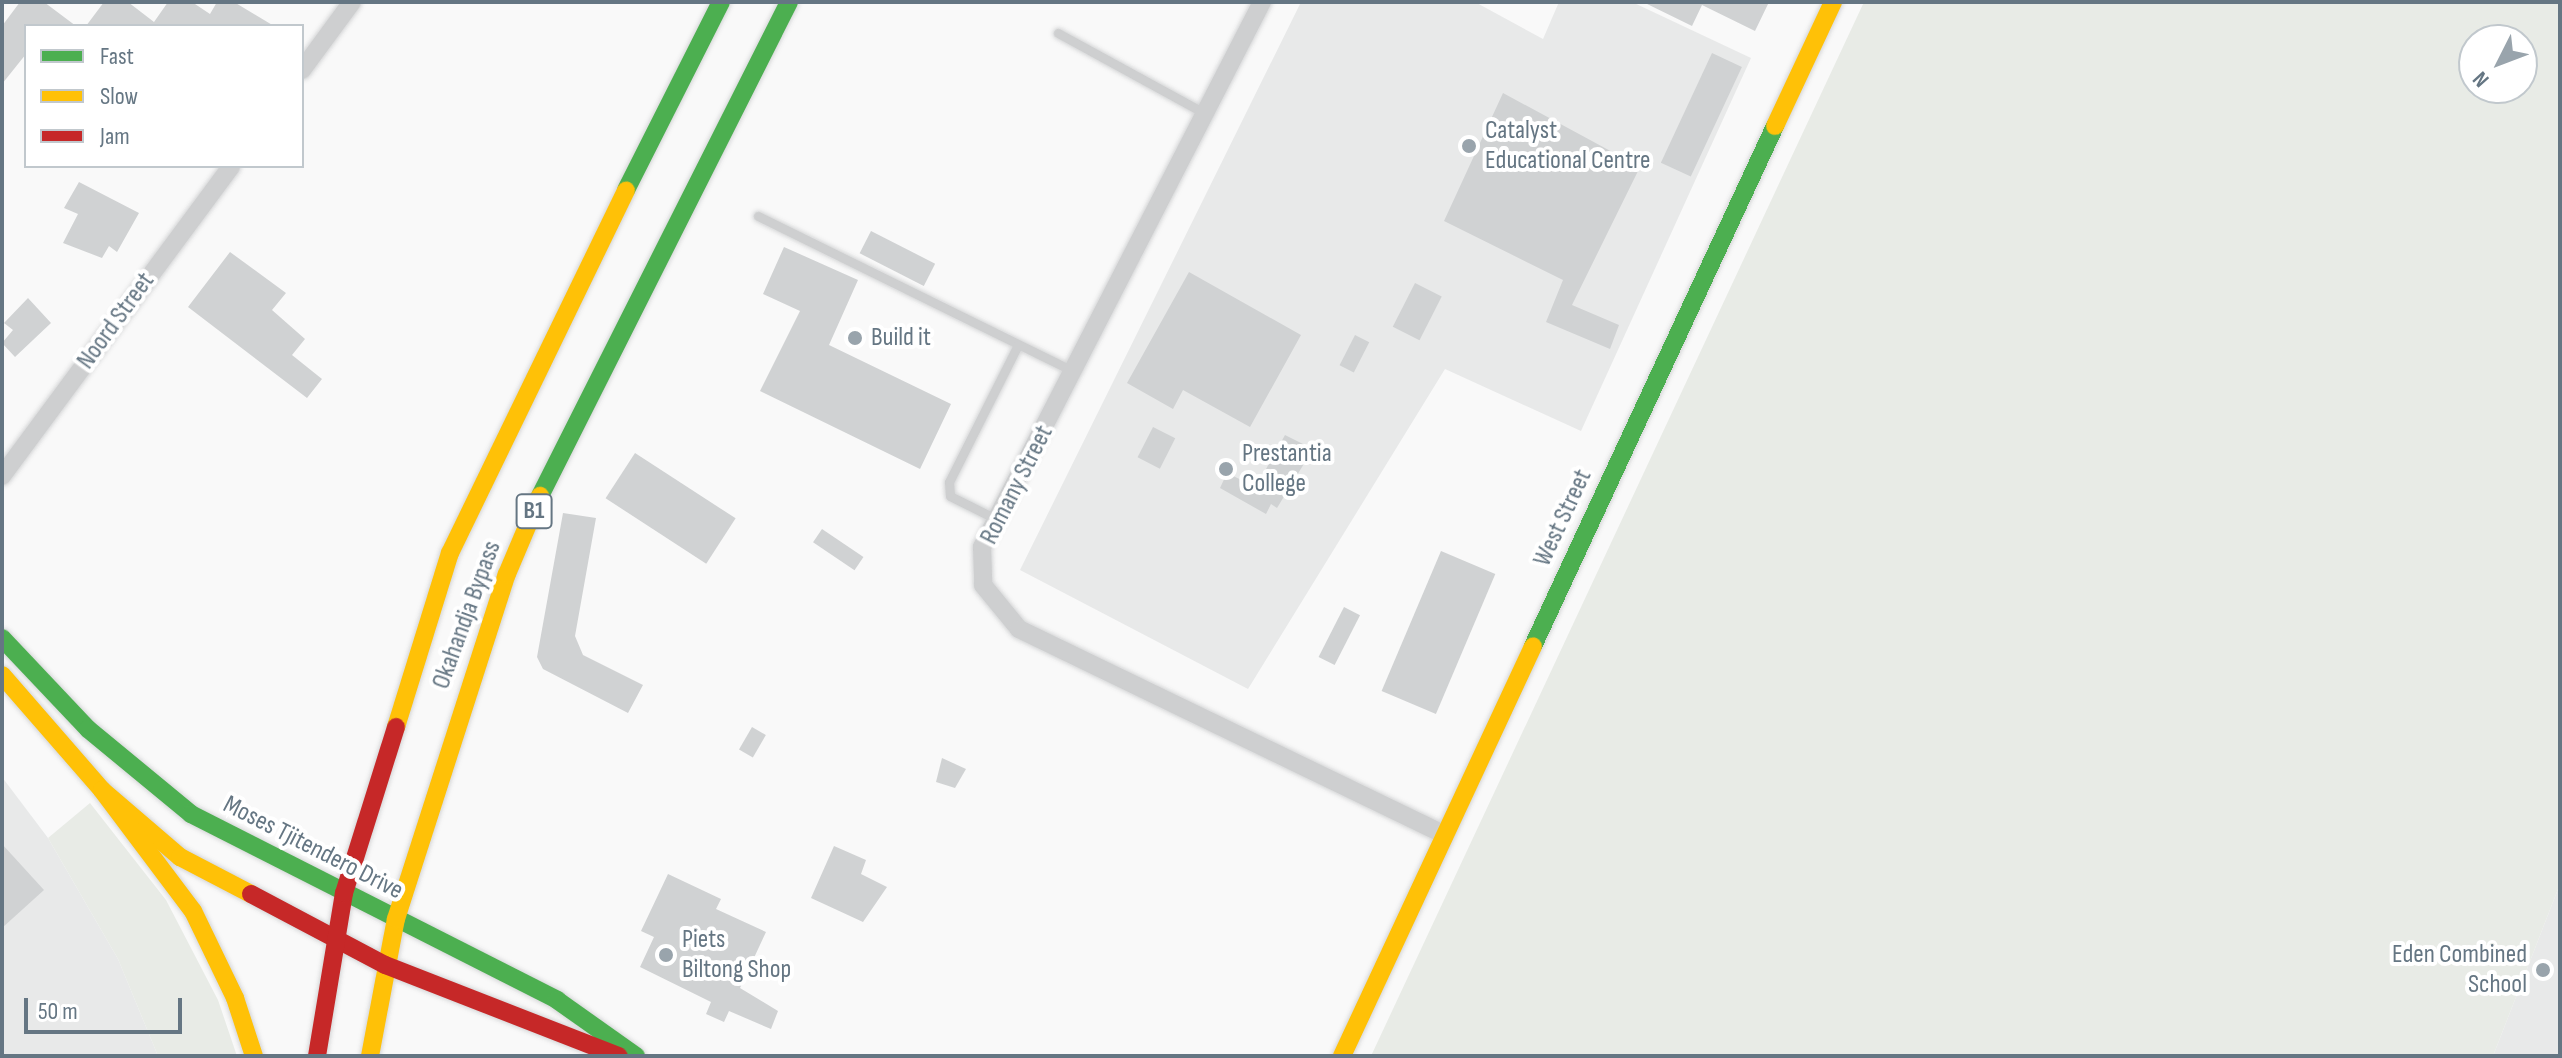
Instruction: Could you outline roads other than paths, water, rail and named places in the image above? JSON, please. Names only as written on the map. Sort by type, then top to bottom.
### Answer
[{"type":"main road","name":"Okahandja Bypass","points":[[317,1056],[333,942],[344,893],[450,553],[506,428],[721,2]]},
{"type":"main road","name":"Okahandja Bypass","points":[[370,1056],[396,919],[465,694],[537,504],[789,2]]},
{"type":"main road","name":"West Street","points":[[1342,1056],[1833,2]]},
{"type":"main road","name":"Moses Tjitendero Drive","points":[[2,638],[88,729],[191,814],[557,1000],[636,1056]]},
{"type":"main road","points":[[2,675],[102,790],[193,911],[235,998],[254,1056]]},
{"type":"main road","points":[[102,790],[180,857],[333,942],[619,1056]]},
{"type":"street","points":[[304,67],[352,2]]},
{"type":"street","name":"Romany Street","points":[[1262,2],[1076,373],[982,547],[983,585],[1019,629],[1443,834]]},
{"type":"street","name":"Noord Street","points":[[2,476],[230,168]]},
{"type":"lane","points":[[1058,33],[1206,114]]},
{"type":"lane","points":[[758,216],[1076,373]]},
{"type":"lane","points":[[996,519],[950,496],[949,482],[1018,345]]},
{"type":"place","name":"Catalyst Educational Centre","points":[[1469,146]]},
{"type":"place","name":"Build it","points":[[855,338]]},
{"type":"place","name":"Prestantia College","points":[[1226,469]]},
{"type":"place","name":"Piets Biltong Shop","points":[[666,955]]},
{"type":"place","name":"Eden Combined School","points":[[2543,970]]}]
